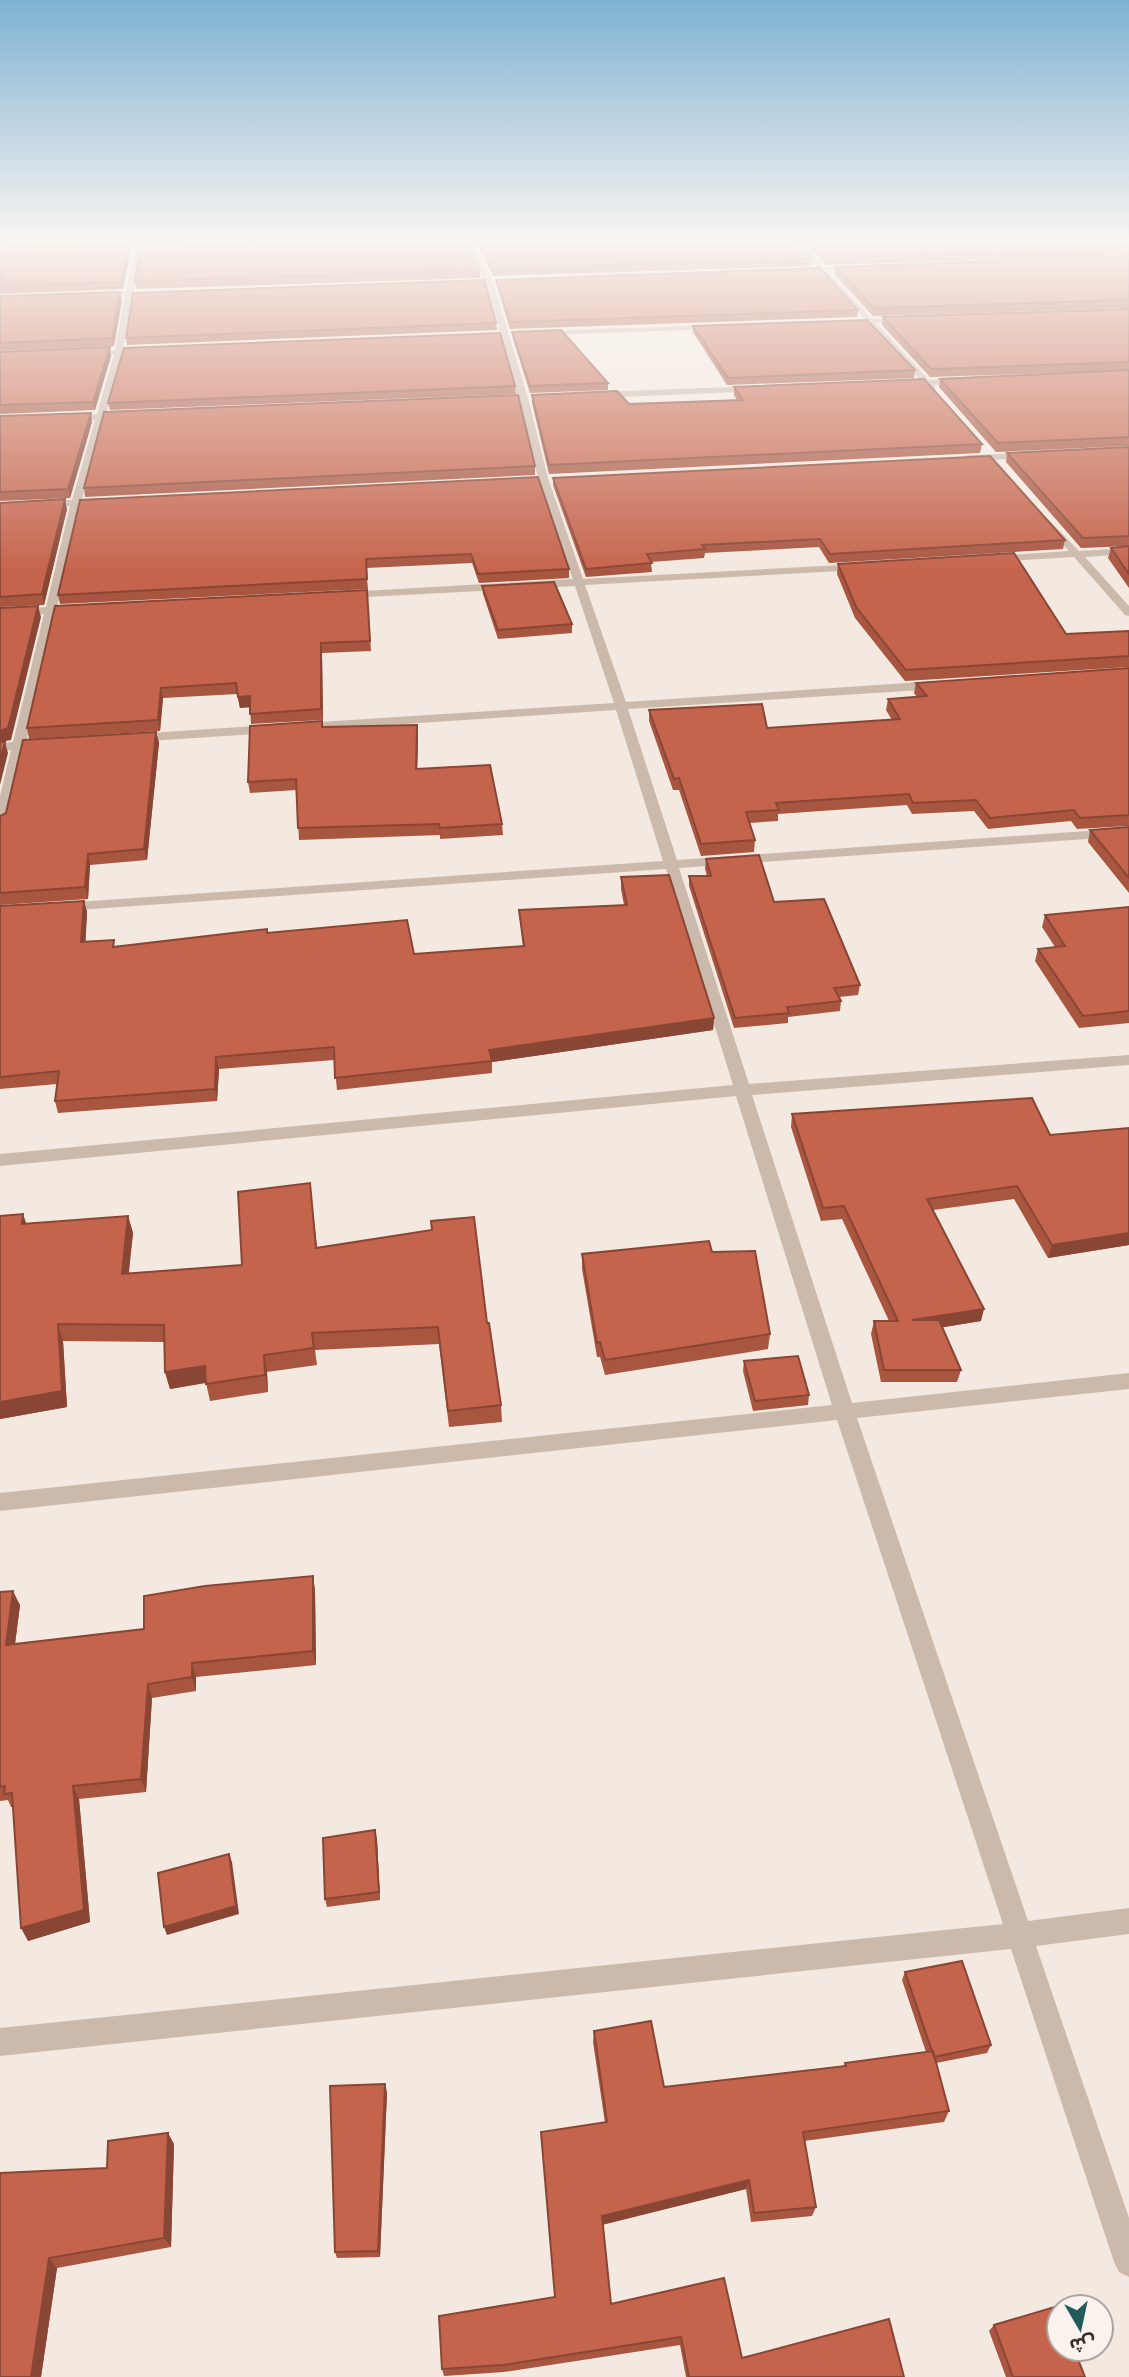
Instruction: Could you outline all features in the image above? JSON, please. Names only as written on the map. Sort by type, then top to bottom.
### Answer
[{"type":"street","points":[[79,354],[141,351]]},
{"type":"street","points":[[511,351],[543,478],[621,705],[845,1413],[1129,2262]]},
{"type":"street","points":[[897,351],[936,394]]},
{"type":"street","points":[[0,824],[16,746],[76,503],[119,352]]},
{"type":"street","points":[[900,384],[968,381]]},
{"type":"street","points":[[580,396],[774,389]]},
{"type":"street","points":[[63,418],[142,415]]},
{"type":"street","points":[[981,447],[999,467]]},
{"type":"street","points":[[962,458],[1046,455]]},
{"type":"street","points":[[0,507],[117,501]]},
{"type":"street","points":[[1042,515],[1129,613]]},
{"type":"street","points":[[980,560],[1129,551]]},
{"type":"street","points":[[332,595],[578,584],[869,566]]},
{"type":"street","points":[[0,613],[91,608]]},
{"type":"street","points":[[126,738],[951,684]]},
{"type":"street","points":[[0,747],[58,743]]},
{"type":"street","points":[[55,908],[1129,832]]},
{"type":"street","points":[[0,1160],[742,1090],[1129,1060]]},
{"type":"street","points":[[0,1502],[1129,1381]]},
{"type":"street","points":[[0,2042],[1021,1935],[1129,1921]]},
{"type":"building","points":[[109,351],[93,402],[0,405],[0,352]]},
{"type":"building","points":[[123,351],[505,351],[515,386],[108,403]]},
{"type":"building","points":[[518,351],[580,351],[608,383],[530,386]]},
{"type":"building","points":[[710,351],[897,351],[915,370],[728,378]]},
{"type":"building","points":[[914,351],[1129,351],[1129,362],[931,369]]},
{"type":"building","points":[[1129,370],[1129,437],[998,443],[940,379]]},
{"type":"building","points":[[924,379],[982,444],[549,465],[532,395],[617,391],[629,404],[743,400],[734,387]]},
{"type":"building","points":[[518,395],[535,466],[84,488],[104,412]]},
{"type":"building","points":[[91,413],[68,489],[0,492],[0,416]]},
{"type":"building","points":[[1129,447],[1129,536],[1083,538],[1007,453]]},
{"type":"building","points":[[990,456],[1065,540],[830,554],[820,539],[702,545],[705,549],[647,554],[652,563],[586,569],[553,478]]},
{"type":"building","points":[[538,477],[569,569],[478,574],[471,554],[366,559],[367,579],[58,595],[80,500]]},
{"type":"building","points":[[65,499],[42,594],[0,597],[0,503]]},
{"type":"building","points":[[1129,546],[1129,574],[1111,548]]},
{"type":"building","points":[[1014,553],[1066,634],[1129,631],[1129,656],[906,670],[856,607],[838,564]]},
{"type":"building","points":[[554,582],[572,624],[498,630],[482,586]]},
{"type":"building","points":[[367,590],[370,641],[321,643],[321,709],[250,714],[250,696],[238,697],[236,683],[161,688],[158,720],[27,728],[55,606]]},
{"type":"building","points":[[38,606],[8,728],[0,731],[0,608]]},
{"type":"building","points":[[1129,668],[1129,815],[1080,818],[1074,810],[990,818],[976,800],[913,803],[909,794],[776,803],[779,810],[746,812],[755,840],[701,844],[679,778],[674,779],[649,710],[762,704],[767,728],[900,719],[888,699],[927,696],[916,683]]},
{"type":"building","points":[[322,721],[322,727],[417,725],[416,769],[490,765],[502,824],[440,828],[439,824],[298,828],[296,779],[248,782],[250,726]]},
{"type":"building","points":[[156,732],[144,849],[88,854],[85,887],[0,893],[0,816],[6,813],[23,740]]},
{"type":"building","points":[[0,742],[5,742],[0,761]]},
{"type":"building","points":[[1129,827],[1129,878],[1090,830]]},
{"type":"building","points":[[759,855],[774,902],[824,899],[860,985],[834,988],[841,1001],[787,1007],[789,1013],[735,1018],[689,876],[711,876],[706,859]]},
{"type":"building","points":[[669,875],[714,1018],[489,1050],[492,1061],[335,1078],[334,1047],[216,1057],[215,1089],[55,1101],[59,1071],[0,1077],[0,906],[84,901],[81,942],[114,940],[113,947],[267,929],[267,933],[407,920],[414,954],[524,946],[519,910],[627,905],[621,877]]},
{"type":"building","points":[[1129,907],[1129,1011],[1083,1016],[1038,949],[1065,946],[1045,915]]},
{"type":"building","points":[[1032,1098],[1050,1135],[1129,1128],[1129,1233],[1052,1245],[1017,1186],[927,1199],[984,1309],[912,1320],[939,1320],[961,1370],[884,1370],[874,1321],[898,1321],[844,1206],[823,1208],[792,1114]]},
{"type":"building","points":[[310,1183],[316,1248],[432,1230],[431,1221],[474,1217],[487,1323],[501,1405],[448,1411],[438,1327],[312,1333],[314,1348],[264,1355],[265,1375],[206,1384],[205,1366],[165,1372],[164,1325],[58,1324],[62,1391],[0,1402],[0,1216],[23,1214],[22,1224],[128,1216],[122,1274],[242,1265],[238,1192]]},
{"type":"building","points":[[709,1241],[712,1252],[755,1251],[770,1334],[605,1360],[600,1342],[597,1343],[582,1254]]},
{"type":"building","points":[[798,1356],[809,1395],[755,1401],[744,1361]]},
{"type":"building","points":[[313,1576],[313,1651],[192,1663],[192,1677],[148,1684],[141,1779],[73,1786],[84,1910],[21,1928],[12,1793],[4,1794],[5,1786],[0,1787],[0,1592],[13,1591],[6,1645],[144,1629],[144,1596],[205,1586]]},
{"type":"building","points":[[375,1830],[379,1892],[325,1899],[323,1838]]},
{"type":"building","points":[[229,1854],[236,1906],[164,1927],[158,1873]]},
{"type":"building","points":[[962,1961],[991,2045],[934,2057],[905,1972]]},
{"type":"building","points":[[651,2021],[664,2087],[846,2066],[845,2063],[933,2051],[949,2111],[803,2132],[816,2207],[754,2213],[749,2180],[602,2216],[611,2304],[724,2278],[742,2358],[889,2319],[904,2377],[689,2377],[681,2337],[503,2365],[442,2369],[439,2316],[555,2297],[541,2132],[607,2122],[594,2031]]},
{"type":"building","points":[[385,2084],[378,2251],[335,2252],[330,2086]]},
{"type":"building","points":[[168,2133],[164,2238],[49,2258],[31,2377],[0,2377],[0,2173],[107,2168],[108,2141]]},
{"type":"building","points":[[1045,2310],[1045,2363],[1080,2363],[1085,2377],[1013,2377],[994,2325]]}]
